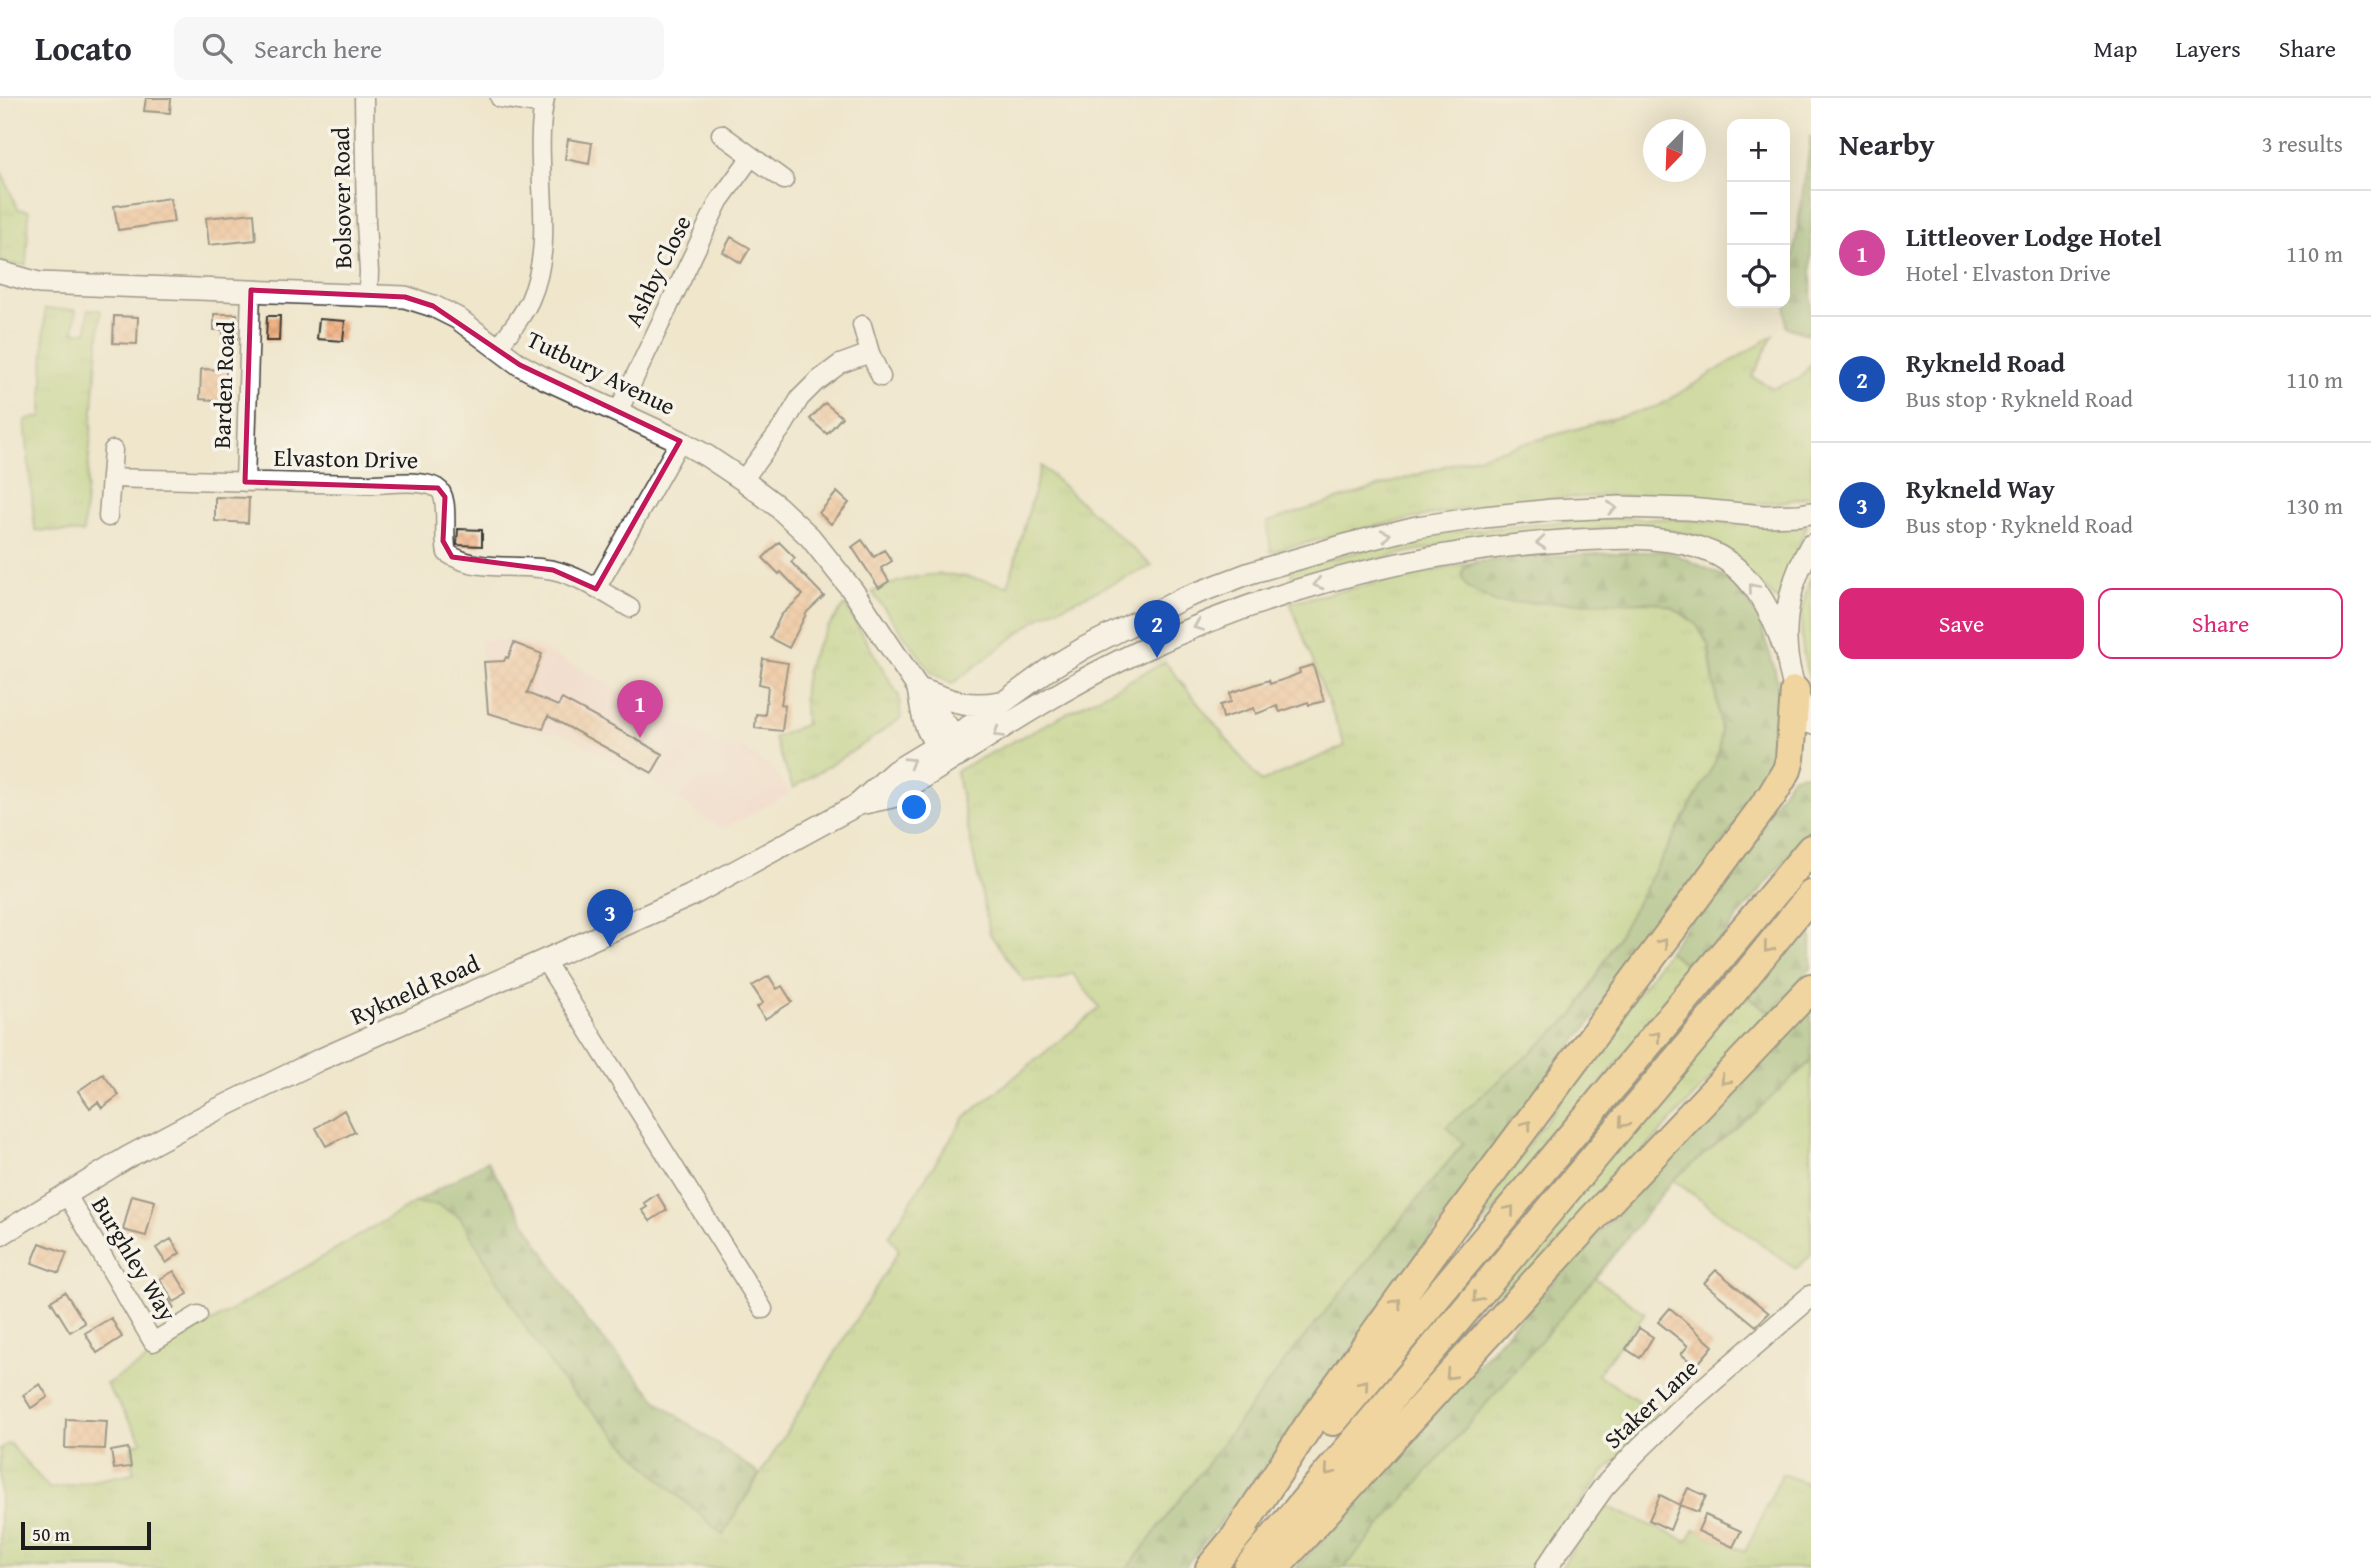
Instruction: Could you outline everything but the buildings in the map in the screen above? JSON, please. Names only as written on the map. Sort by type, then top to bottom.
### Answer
[{"type":"highway","points":[[1233,1541],[1309,1425],[1449,1230],[1772,795],[1787,770],[1790,759],[1795,691]]},
{"type":"highway","points":[[1210,1568],[1811,849]]},
{"type":"highway","points":[[1248,1568],[1711,1018],[1811,895]]},
{"type":"highway","points":[[1275,1568],[1595,1216],[1811,988]]},
{"type":"street","name":"Bolsover Road","points":[[364,98],[368,296]]},
{"type":"street","points":[[497,348],[529,303],[542,257],[544,102],[500,98]]},
{"type":"street","points":[[721,134],[784,180]]},
{"type":"street","name":"Ashby Close","points":[[618,412],[719,201],[751,157]]},
{"type":"street","name":"Tutbury Avenue","points":[[0,272],[39,283],[405,297],[433,306],[457,318],[520,365],[680,441],[743,480],[777,506],[832,562],[918,688],[923,723],[945,741]]},
{"type":"street","name":"Barden Road","points":[[246,482],[251,290]]},
{"type":"street","points":[[862,325],[881,377]]},
{"type":"street","points":[[743,480],[808,390],[840,364],[870,353]]},
{"type":"street","points":[[596,589],[680,441]]},
{"type":"street","points":[[108,517],[113,450]]},
{"type":"street","name":"Elvaston Drive","points":[[112,478],[377,485],[422,483],[438,488],[445,497],[443,541],[447,554],[477,564],[553,570],[630,608]]},
{"type":"street","name":"Rykneld Road","points":[[0,1236],[128,1157],[212,1112],[319,1060],[690,896],[857,804],[895,771],[978,721],[1084,648],[1184,598],[1301,557],[1406,530],[1484,517],[1606,508],[1689,509],[1764,516],[1811,513]]},
{"type":"street","name":"Rykneld Road","points":[[857,804],[892,797],[1090,676],[1217,617],[1314,585],[1377,569],[1485,548],[1633,538],[1670,540],[1696,547],[1726,561],[1747,581],[1769,610],[1784,648]]},
{"type":"street","points":[[1811,545],[1799,569],[1788,614],[1784,648],[1795,691],[1811,723]]},
{"type":"street","points":[[918,688],[965,705],[981,706],[1002,702]]},
{"type":"street","points":[[945,741],[957,757]]},
{"type":"street","points":[[545,961],[763,1308]]},
{"type":"street","name":"Burghley Way","points":[[67,1195],[153,1342],[198,1315]]},
{"type":"street","name":"Staker Lane","points":[[1546,1568],[1603,1488],[1635,1453],[1811,1296]]},
{"type":"highlighted area","points":[[251,290],[405,297],[433,306],[520,365],[680,441],[596,589],[553,570],[452,557],[443,541],[445,497],[438,488],[245,482]]},
{"type":"shaded area","points":[[512,640],[539,648],[716,743],[740,746],[770,767],[791,793],[722,829],[650,781],[564,734],[487,717],[481,641]]},
{"type":"green space","points":[[1811,136],[1811,330],[1807,334],[1786,327],[1786,308],[1790,308],[1790,280]]},
{"type":"green space","points":[[0,169],[18,209],[29,211],[26,265],[8,264],[0,260]]},
{"type":"green space","points":[[45,309],[76,310],[74,332],[87,332],[88,310],[101,310],[83,533],[35,530],[25,420],[42,417]]},
{"type":"green space","points":[[1773,336],[1752,377],[1773,388],[1799,379],[1811,364],[1809,496],[1764,503],[1641,496],[1527,500],[1398,522],[1271,552],[1267,522],[1451,464],[1658,406]]},
{"type":"green space","points":[[1041,466],[1152,566],[1043,615],[952,684],[932,673],[872,592],[909,578],[940,574],[1008,586]]},
{"type":"green space","points":[[1602,518],[1670,519],[1778,527],[1807,526],[1782,582],[1779,602],[1733,559],[1706,540],[1685,533],[1651,529],[1576,530],[1495,537],[1376,559],[1297,579],[1293,578],[1291,573],[1294,568],[1392,543],[1452,532]]},
{"type":"green space","points":[[1662,551],[1721,575],[1737,588],[1757,614],[1775,670],[1781,702],[1778,762],[1660,935],[1506,1129],[1389,1298],[1268,1462],[1184,1568],[1128,1568],[1284,1362],[1464,1143],[1446,1127],[1575,1014],[1714,764],[1719,750],[1721,731],[1709,645],[1696,624],[1672,607],[1655,602],[1496,603],[1467,587],[1462,576],[1464,568],[1474,562],[1524,557]]},
{"type":"green space","points":[[1474,562],[1464,568],[1496,603],[1655,602],[1672,607],[1696,624],[1708,645],[1721,731],[1719,750],[1714,764],[1575,1014],[1446,1127],[1464,1142],[1284,1362],[1128,1568],[0,1568],[0,1449],[9,1443],[50,1489],[133,1473],[131,1447],[142,1441],[106,1384],[414,1203],[437,1205],[460,1217],[526,1328],[564,1383],[664,1483],[723,1535],[899,1250],[889,1236],[964,1118],[1100,1008],[1072,973],[1058,980],[1024,981],[990,934],[956,771],[1165,662],[1261,782],[1345,746],[1290,602]]},
{"type":"green space","points":[[1811,576],[1811,684],[1801,630]]},
{"type":"green space","points":[[845,605],[899,696],[901,718],[793,788],[774,738],[806,724],[804,689],[810,660],[824,633]]},
{"type":"green space","points":[[1811,773],[1811,829],[1694,971],[1668,951],[1793,776]]},
{"type":"green space","points":[[1811,918],[1811,968],[1771,1013],[1743,993]]},
{"type":"green space","points":[[1668,951],[1694,971],[1471,1239],[1461,1239]]},
{"type":"green space","points":[[1743,993],[1771,1013],[1448,1363],[1440,1360]]},
{"type":"green space","points":[[1811,1005],[1811,1061],[1753,1114],[1673,1180],[1595,1278],[1344,1568],[1296,1568],[1526,1311]]},
{"type":"green space","points":[[1811,1061],[1811,1255],[1796,1269],[1673,1180],[1753,1114]]},
{"type":"green space","points":[[487,1161],[586,1320],[661,1404],[759,1474],[723,1535],[664,1483],[564,1383],[526,1328],[460,1217],[437,1205],[414,1203]]},
{"type":"green space","points":[[1595,1278],[1645,1313],[1597,1374],[1660,1415],[1605,1471],[1529,1568],[1344,1568]]},
{"type":"green space","points":[[1782,1474],[1811,1485],[1811,1568],[1561,1568],[1601,1504],[1687,1541],[1695,1529],[1745,1552]]},
{"type":"place","name":"Rykneld Road","points":[[1157,658]]},
{"type":"place","name":"Littleover Lodge Hotel","points":[[640,738]]},
{"type":"place","name":"Rykneld Way","points":[[610,947]]}]
